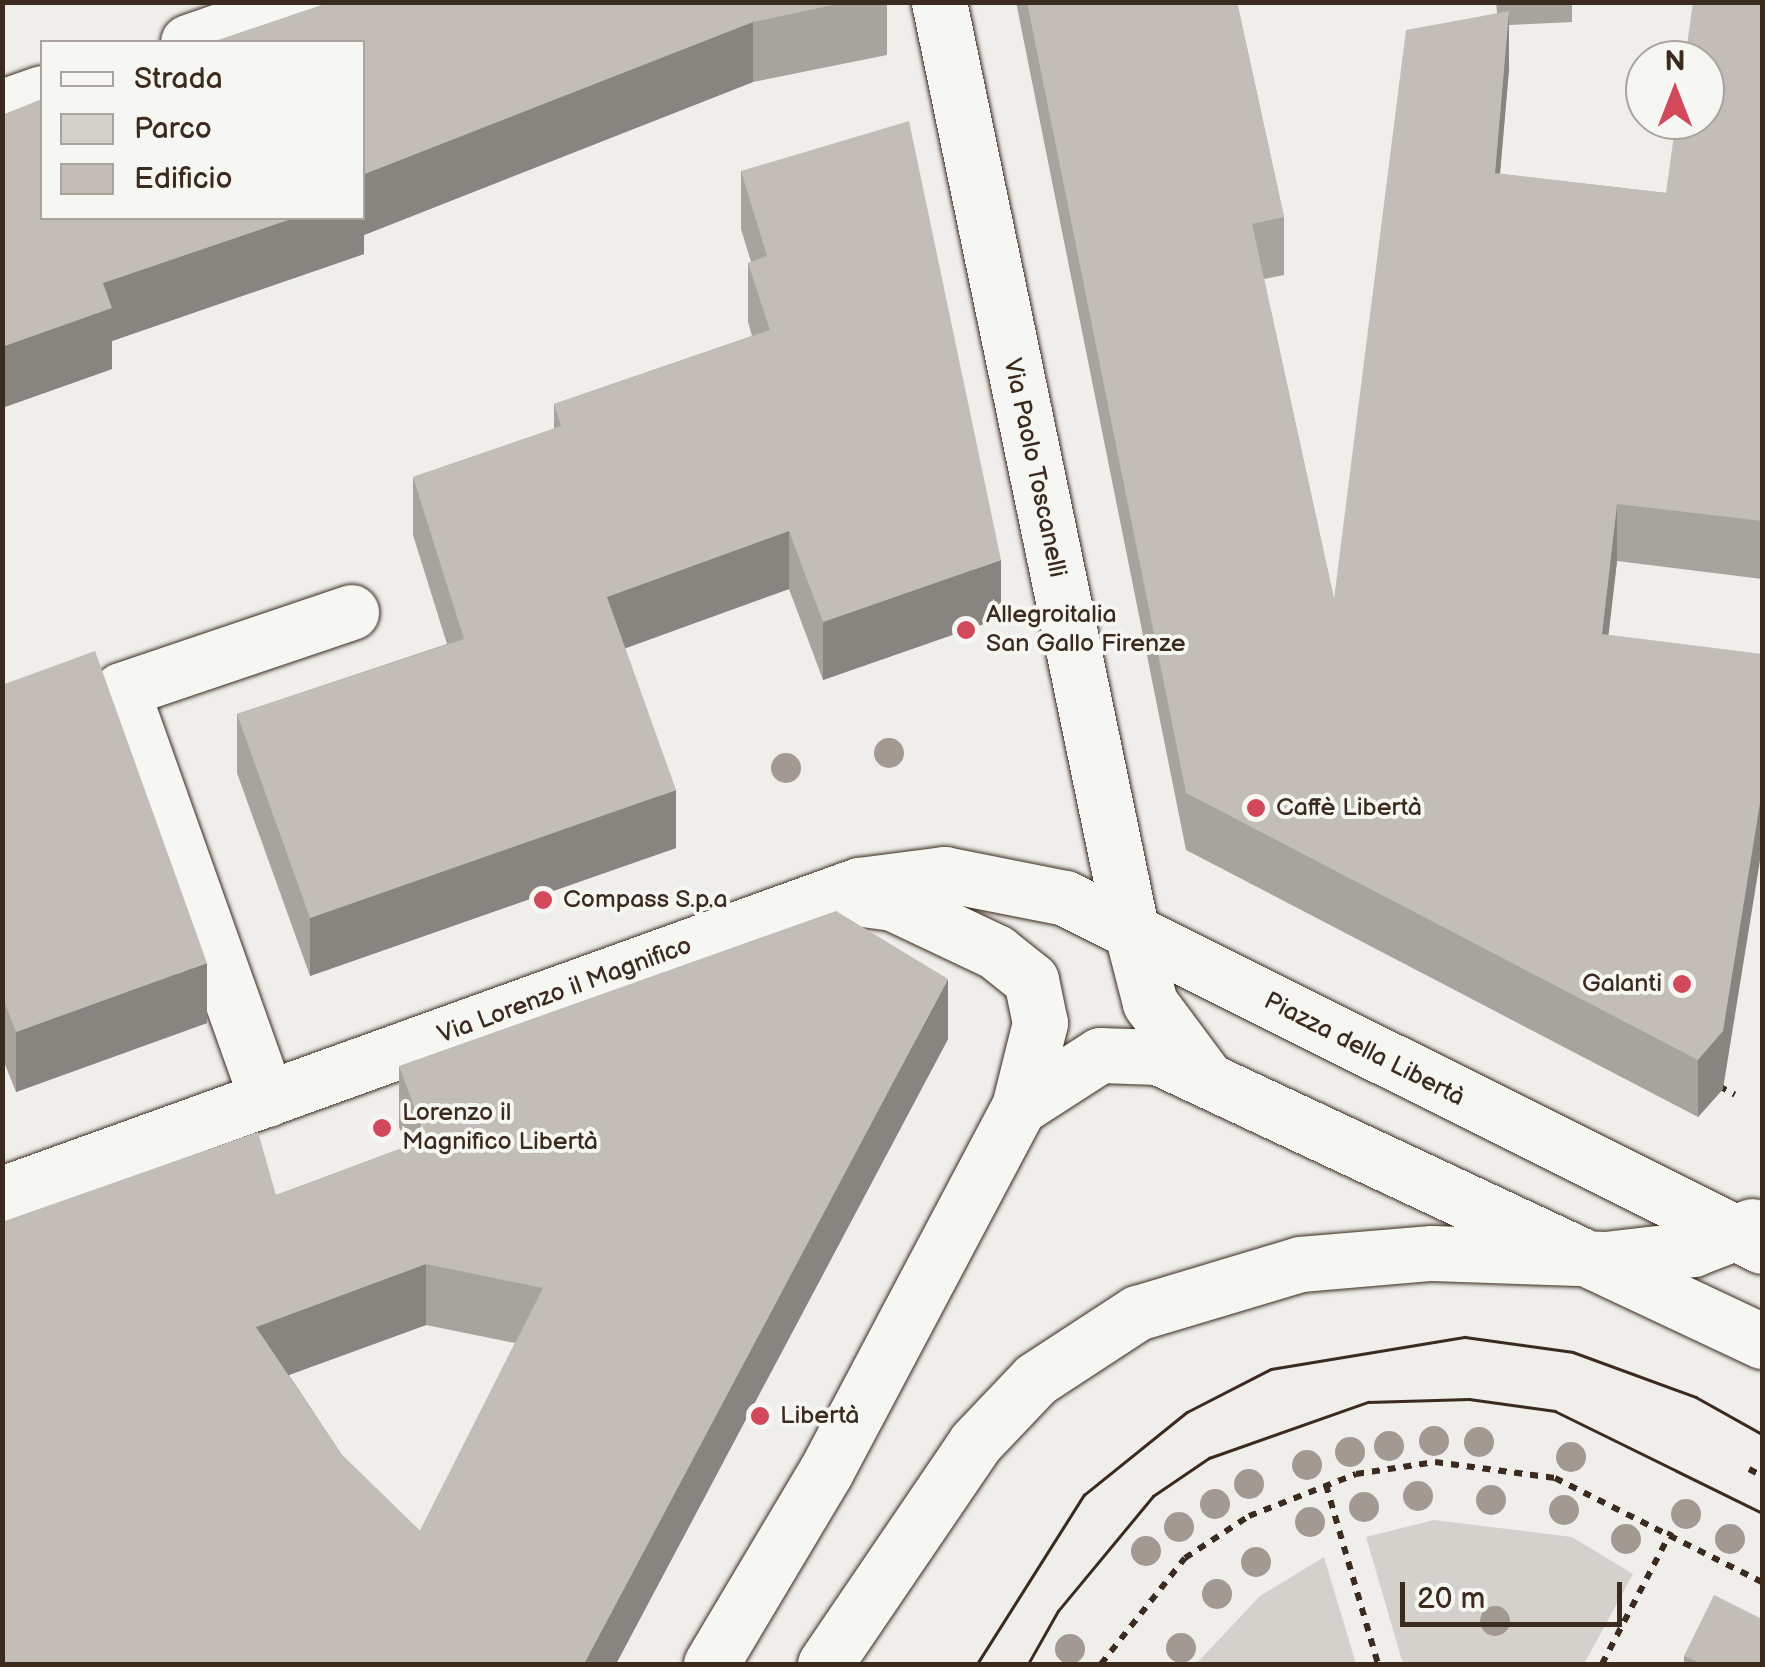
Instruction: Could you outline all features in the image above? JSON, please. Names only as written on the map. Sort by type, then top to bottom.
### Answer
[{"type":"main road","points":[[194,40],[303,2]]},
{"type":"main road","name":"Via Paolo Toscanelli","points":[[938,2],[1132,933]]},
{"type":"main road","points":[[2,107],[40,94]]},
{"type":"main road","points":[[267,1098],[121,690],[351,612]]},
{"type":"main road","name":"Via Lorenzo il Magnifico","points":[[2,1194],[832,895],[907,874],[971,877],[1065,898],[1132,933]]},
{"type":"main road","name":"Piazza della Libertà","points":[[711,1664],[825,1473],[1019,1107],[1040,1023],[1031,980],[923,914],[832,895]]},
{"type":"main road","name":"Piazza della Libertà","points":[[1132,933],[1150,1004],[1203,1074]]},
{"type":"main road","name":"Piazza della Libertà","points":[[1132,933],[1756,1232]]},
{"type":"main road","name":"Piazza della Libertà","points":[[1019,1107],[1100,1055],[1158,1056],[1762,1341]]},
{"type":"main road","name":"Piazza della Libertà","points":[[825,1664],[941,1485],[1036,1379],[1137,1314],[1185,1295],[1368,1256],[1578,1254],[1606,1259],[1756,1232]]},
{"type":"main road","name":"Piazza della Libertà","points":[[854,1664],[941,1485]]},
{"type":"path","points":[[1705,1080],[1735,1095]]},
{"type":"path","points":[[1101,1664],[1185,1558],[1248,1516],[1326,1485],[1435,1462],[1502,1464],[1554,1478],[1671,1532],[1762,1582]]},
{"type":"path","points":[[1749,1469],[1762,1476]]},
{"type":"path","points":[[1326,1485],[1378,1664]]},
{"type":"path","points":[[1602,1664],[1671,1532]]},
{"type":"green space","points":[[1434,1520],[1572,1537],[1633,1574],[1584,1664],[1403,1664],[1366,1537]]},
{"type":"green space","points":[[1324,1557],[1356,1664],[1196,1664],[1260,1596]]},
{"type":"building","points":[[331,2],[847,2],[753,22],[365,174],[365,40],[218,40]]},
{"type":"building","points":[[1027,2],[1237,2],[1284,217],[1252,224],[1334,599],[1406,30],[1509,11],[1495,173],[1666,193],[1673,140],[1725,140],[1725,40],[1688,40],[1693,2],[1762,2],[1762,521],[1617,504],[1602,634],[1762,654],[1762,791],[1723,1031],[1698,1060],[1186,793]]},
{"type":"building","points":[[40,100],[40,220],[288,220],[103,283],[112,308],[2,347],[2,115]]},
{"type":"building","points":[[909,121],[1001,560],[823,622],[789,531],[607,597],[676,790],[310,918],[237,714],[464,639],[413,477],[561,426],[554,404],[770,330],[748,263],[767,256],[741,171]]},
{"type":"building","points":[[95,651],[207,963],[16,1032],[2,996],[2,685]]},
{"type":"building","points":[[836,911],[948,979],[584,1664],[2,1664],[2,1222],[258,1132],[276,1195],[426,1139],[399,1066]],"holes":[[[426,1264],[543,1288],[420,1531],[342,1455],[256,1327]]]},
{"type":"building","points":[[1714,1595],[1762,1619],[1762,1664],[1703,1664],[1684,1656]]},
{"type":"tram line","points":[[977,1664],[1084,1495],[1187,1412],[1271,1369],[1465,1337],[1573,1352],[1696,1397],[1762,1434]]},
{"type":"tram line","points":[[1028,1664],[1058,1611],[1153,1496],[1209,1458],[1368,1402],[1469,1399],[1555,1411],[1762,1513]]},
{"type":"place","name":"Allegroitalia San Gallo Firenze","points":[[966,630]]},
{"type":"place","name":"Caffè Libertà","points":[[1256,808]]},
{"type":"place","name":"Compass S.p.a","points":[[543,900]]},
{"type":"place","name":"Galanti","points":[[1682,984]]},
{"type":"place","name":"Lorenzo il Magnifico Libertà","points":[[382,1128]]},
{"type":"place","name":"Libertà","points":[[760,1416]]}]
